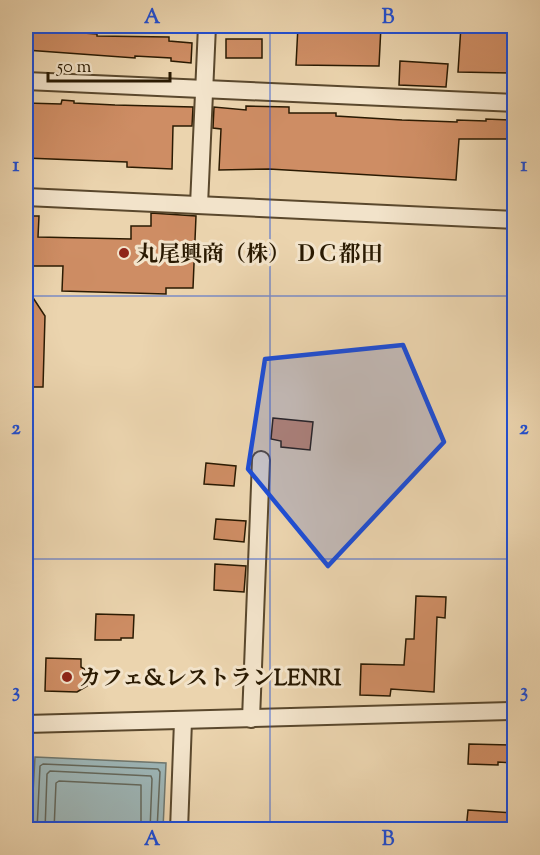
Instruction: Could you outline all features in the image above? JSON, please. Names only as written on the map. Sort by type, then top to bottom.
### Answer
[{"type":"street","points":[[199,205],[207,26]]},
{"type":"street","points":[[26,81],[514,103]]},
{"type":"street","points":[[26,197],[514,220]]},
{"type":"street","points":[[251,719],[261,460]]},
{"type":"street","points":[[26,724],[514,711]]},
{"type":"street","points":[[179,830],[183,721]]},
{"type":"highlighted area","points":[[403,345],[444,442],[328,566],[248,469],[265,359]]},
{"type":"water","points":[[35,757],[166,763],[163,829],[31,829]]},
{"type":"building","points":[[298,26],[381,26],[379,66],[296,65]]},
{"type":"building","points":[[461,26],[514,26],[514,73],[458,72]]},
{"type":"building","points":[[27,29],[97,34],[97,36],[169,37],[169,41],[192,43],[191,63],[171,61],[171,58],[135,56],[135,58],[26,50]]},
{"type":"building","points":[[226,39],[262,39],[262,58],[226,58]]},
{"type":"building","points":[[400,61],[448,64],[446,87],[399,85]]},
{"type":"building","points":[[62,100],[74,101],[74,103],[193,107],[192,126],[173,126],[172,169],[127,167],[127,162],[26,158],[26,103],[61,104]]},
{"type":"building","points":[[246,106],[289,107],[289,113],[336,113],[336,116],[402,120],[457,122],[457,120],[511,120],[509,139],[459,139],[456,180],[269,169],[219,170],[221,129],[213,128],[214,107],[246,110]]},
{"type":"building","name":"丸尾興商（株） ＤＣ都田","points":[[151,213],[196,216],[193,288],[166,288],[166,294],[62,291],[63,266],[26,266],[26,216],[39,216],[38,237],[131,239],[131,226],[151,226]]},
{"type":"building","points":[[26,287],[45,316],[43,387],[26,387]]},
{"type":"building","points":[[273,418],[313,422],[310,450],[281,447],[281,441],[271,439]]},
{"type":"building","points":[[206,463],[236,466],[234,486],[204,484]]},
{"type":"building","points":[[216,519],[246,521],[244,542],[214,539]]},
{"type":"building","points":[[215,564],[246,566],[244,592],[214,590]]},
{"type":"building","points":[[416,596],[446,597],[445,618],[437,617],[434,692],[391,689],[390,696],[360,695],[361,664],[404,665],[406,639],[414,639]]},
{"type":"building","points":[[96,614],[134,615],[133,638],[95,640]]},
{"type":"building","name":"カフェ&レストランLENRI","points":[[46,658],[81,659],[81,667],[88,675],[87,686],[77,692],[45,691]]},
{"type":"building","points":[[469,744],[514,745],[514,763],[468,764]]},
{"type":"building","points":[[468,810],[514,813],[514,830],[466,830]]},
{"type":"place","name":"丸尾興商（株） ＤＣ都田","points":[[124,253]]},
{"type":"place","name":"カフェ&レストランLENRI","points":[[67,677]]}]
